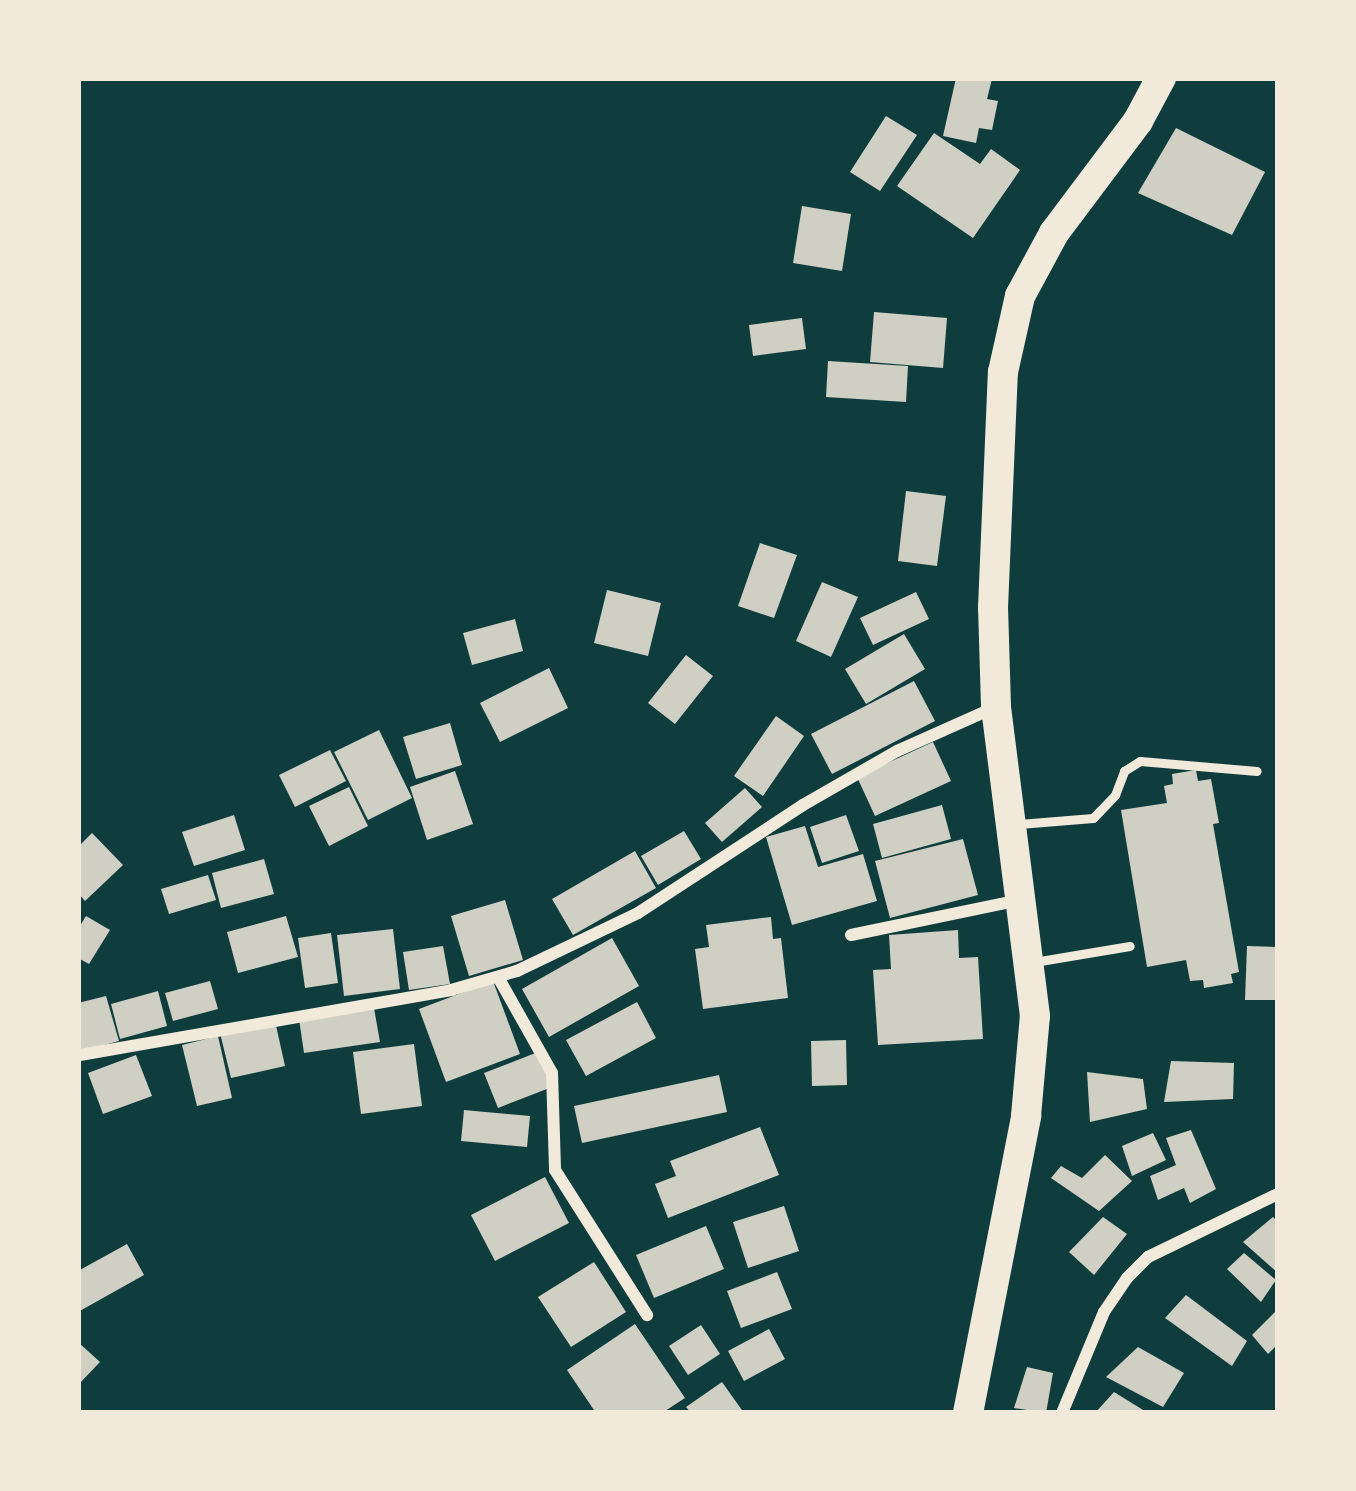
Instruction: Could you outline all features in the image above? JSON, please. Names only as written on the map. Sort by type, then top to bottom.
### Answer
[{"type":"highway","points":[[968,1413],[1029,1093],[1035,1016],[996,707],[996,485],[1003,372],[1020,296],[1054,233],[1138,121],[1161,78]]},
{"type":"street","points":[[80,1055],[451,990],[498,977],[638,913],[803,805],[897,751],[996,707]]},
{"type":"street","points":[[851,935],[1021,900]]},
{"type":"street","points":[[498,977],[552,1073],[555,1170],[647,1315]]},
{"type":"street","points":[[1062,1413],[1105,1312],[1127,1278],[1148,1257],[1278,1194]]},
{"type":"lane","points":[[1013,825],[1093,818],[1115,795],[1124,771],[1140,761],[1257,770]]},
{"type":"lane","points":[[1028,962],[1130,946]]},
{"type":"building","points":[[956,78],[992,79],[987,99],[998,101],[992,130],[979,128],[976,143],[943,136]]},
{"type":"building","points":[[886,116],[917,135],[880,191],[850,172]]},
{"type":"building","points":[[1176,128],[1265,172],[1232,235],[1138,193]]},
{"type":"building","points":[[934,133],[980,164],[991,149],[1020,170],[973,238],[897,186]]},
{"type":"building","points":[[802,206],[851,214],[842,271],[793,263]]},
{"type":"building","points":[[874,312],[947,318],[943,368],[870,362]]},
{"type":"building","points":[[802,318],[806,349],[753,356],[749,325]]},
{"type":"building","points":[[828,361],[908,366],[906,402],[826,397]]},
{"type":"building","points":[[906,491],[946,496],[937,566],[898,561]]},
{"type":"building","points":[[760,543],[797,555],[774,618],[738,606]]},
{"type":"building","points":[[822,582],[858,597],[831,657],[796,641]]},
{"type":"building","points":[[607,590],[661,603],[648,656],[594,643]]},
{"type":"building","points":[[916,592],[929,619],[873,645],[860,618]]},
{"type":"building","points":[[515,619],[523,651],[472,665],[463,633]]},
{"type":"building","points":[[904,634],[925,669],[866,704],[845,669]]},
{"type":"building","points":[[686,655],[713,676],[675,724],[648,703]]},
{"type":"building","points":[[549,668],[568,708],[500,742],[480,703]]},
{"type":"building","points":[[914,681],[935,721],[832,774],[811,734]]},
{"type":"building","points":[[776,716],[804,736],[763,796],[734,776]]},
{"type":"building","points":[[450,723],[462,765],[416,779],[403,737]]},
{"type":"building","points":[[379,730],[412,798],[368,820],[334,752]]},
{"type":"building","points":[[933,742],[951,781],[875,816],[857,777]]},
{"type":"building","points":[[330,750],[346,781],[295,807],[279,775]]},
{"type":"building","points":[[1196,770],[1198,781],[1211,779],[1219,823],[1213,824],[1239,972],[1231,974],[1233,983],[1204,988],[1203,980],[1190,981],[1186,960],[1147,967],[1121,810],[1167,803],[1164,786],[1173,784],[1172,774]]},
{"type":"building","points":[[455,771],[473,824],[427,840],[410,787]]},
{"type":"building","points":[[349,787],[368,826],[329,846],[309,806]]},
{"type":"building","points":[[745,788],[762,807],[722,842],[705,823]]},
{"type":"building","points":[[942,805],[951,839],[882,858],[873,824]]},
{"type":"building","points":[[234,815],[245,850],[194,866],[182,832]]},
{"type":"building","points":[[846,815],[859,851],[822,863],[810,827]]},
{"type":"building","points":[[805,826],[818,867],[863,854],[877,901],[792,925],[766,837]]},
{"type":"building","points":[[684,831],[701,859],[658,885],[641,856]]},
{"type":"building","points":[[92,833],[123,865],[85,901],[78,893],[78,847]]},
{"type":"building","points":[[963,839],[978,895],[890,918],[875,861]]},
{"type":"building","points":[[635,851],[656,888],[573,935],[552,899]]},
{"type":"building","points":[[264,859],[274,894],[221,908],[212,873]]},
{"type":"building","points":[[208,875],[216,900],[169,914],[161,889]]},
{"type":"building","points":[[505,900],[523,960],[469,976],[451,916]]},
{"type":"building","points":[[86,916],[110,930],[89,964],[78,958],[78,929]]},
{"type":"building","points":[[286,916],[298,957],[238,973],[227,932]]},
{"type":"building","points":[[771,917],[773,939],[781,938],[788,998],[703,1009],[695,949],[709,947],[706,925]]},
{"type":"building","points":[[393,929],[400,989],[344,996],[337,935]]},
{"type":"building","points":[[958,930],[959,958],[978,957],[983,1039],[878,1045],[873,970],[891,969],[889,935]]},
{"type":"building","points":[[331,933],[338,983],[305,988],[298,938]]},
{"type":"building","points":[[612,938],[639,986],[549,1037],[522,989]]},
{"type":"building","points":[[443,946],[450,984],[409,990],[403,952]]},
{"type":"building","points":[[1247,946],[1278,947],[1278,1000],[1245,1000]]},
{"type":"building","points":[[210,981],[218,1009],[173,1021],[165,993]]},
{"type":"building","points":[[493,981],[520,1054],[446,1082],[419,1009]]},
{"type":"building","points":[[158,991],[167,1026],[120,1039],[111,1004]]},
{"type":"building","points":[[106,996],[119,1041],[78,1052],[78,1003]]},
{"type":"building","points":[[637,1002],[656,1038],[586,1076],[566,1040]]},
{"type":"building","points":[[374,1008],[380,1042],[304,1053],[299,1019]]},
{"type":"building","points":[[275,1021],[285,1066],[231,1078],[220,1033]]},
{"type":"building","points":[[218,1036],[232,1098],[197,1106],[182,1045]]},
{"type":"building","points":[[846,1040],[847,1085],[812,1086],[811,1041]]},
{"type":"building","points":[[414,1044],[422,1106],[361,1114],[353,1052]]},
{"type":"building","points":[[538,1052],[552,1087],[498,1108],[484,1073]]},
{"type":"building","points":[[136,1055],[152,1096],[103,1114],[88,1073]]},
{"type":"building","points":[[1171,1061],[1234,1063],[1233,1099],[1164,1102]]},
{"type":"building","points":[[1087,1072],[1143,1079],[1147,1109],[1090,1122]]},
{"type":"building","points":[[719,1075],[727,1112],[582,1143],[574,1106]]},
{"type":"building","points":[[464,1110],[530,1116],[527,1147],[461,1141]]},
{"type":"building","points":[[760,1127],[779,1175],[668,1218],[655,1184],[676,1176],[670,1161]]},
{"type":"building","points":[[1191,1130],[1216,1189],[1190,1203],[1184,1188],[1158,1200],[1150,1176],[1176,1165],[1166,1138]]},
{"type":"building","points":[[1153,1133],[1166,1160],[1132,1176],[1122,1146]]},
{"type":"building","points":[[1105,1155],[1132,1181],[1099,1211],[1051,1178],[1061,1166],[1082,1178]]},
{"type":"building","points":[[545,1177],[569,1223],[495,1261],[471,1215]]},
{"type":"building","points":[[784,1206],[799,1251],[748,1268],[733,1222]]},
{"type":"building","points":[[1103,1217],[1127,1234],[1094,1275],[1069,1252]]},
{"type":"building","points":[[1273,1217],[1278,1222],[1278,1273],[1243,1242]]},
{"type":"building","points":[[706,1226],[724,1269],[654,1298],[636,1255]]},
{"type":"building","points":[[127,1244],[144,1275],[78,1312],[78,1271]]},
{"type":"building","points":[[1244,1253],[1276,1280],[1261,1302],[1227,1269]]},
{"type":"building","points":[[594,1262],[626,1312],[571,1347],[538,1297]]},
{"type":"building","points":[[777,1272],[792,1309],[741,1328],[727,1291]]},
{"type":"building","points":[[1186,1295],[1247,1341],[1232,1366],[1165,1318]]},
{"type":"building","points":[[1278,1309],[1278,1344],[1268,1354],[1252,1335]]},
{"type":"building","points":[[635,1324],[685,1398],[662,1413],[596,1413],[567,1370]]},
{"type":"building","points":[[701,1325],[720,1354],[688,1375],[669,1346]]},
{"type":"building","points":[[769,1329],[785,1359],[744,1381],[728,1351]]},
{"type":"building","points":[[78,1342],[100,1362],[78,1385]]},
{"type":"building","points":[[1138,1347],[1184,1373],[1163,1407],[1106,1377]]},
{"type":"building","points":[[1027,1367],[1053,1373],[1046,1413],[1014,1408]]},
{"type":"building","points":[[722,1382],[744,1413],[691,1413],[686,1407]]},
{"type":"building","points":[[1114,1392],[1148,1413],[1095,1413]]}]
